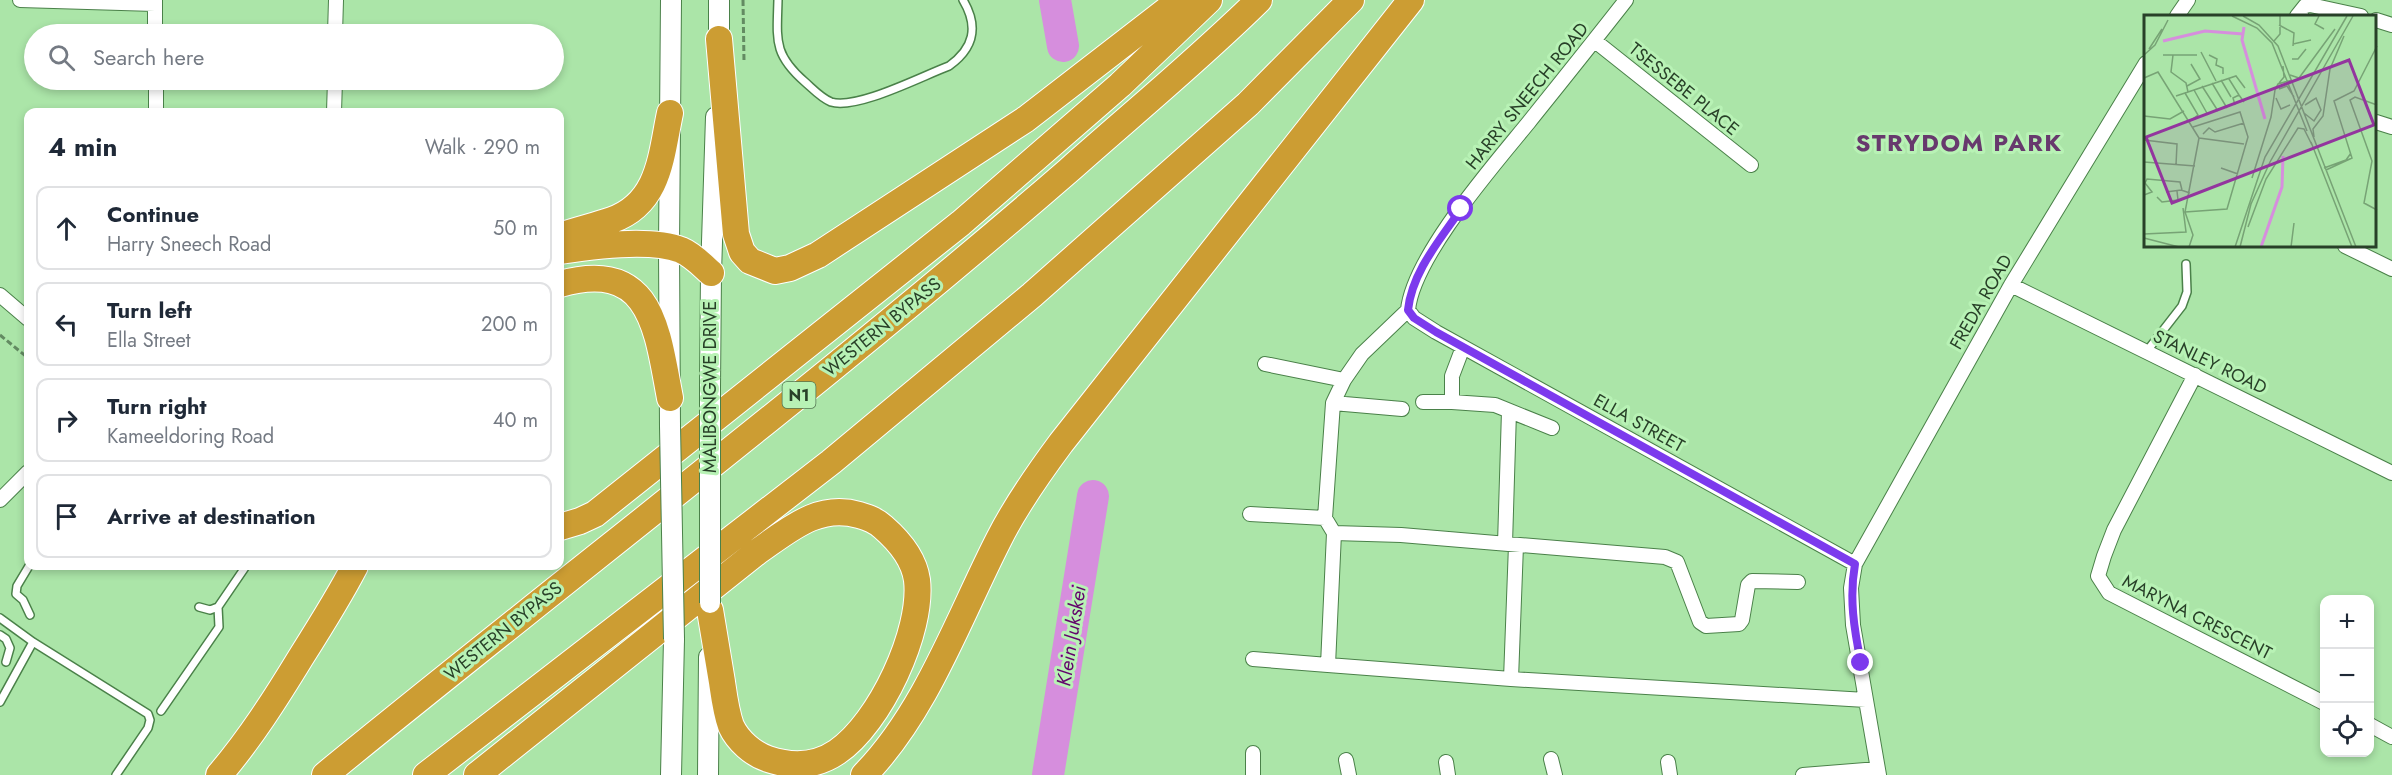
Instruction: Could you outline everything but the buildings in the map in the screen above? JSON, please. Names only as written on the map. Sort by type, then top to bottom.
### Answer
[{"type":"highway","points":[[719,39],[736,234],[742,252],[750,261],[775,271],[790,268],[818,255],[1026,119],[1180,0]]},
{"type":"highway","points":[[564,525],[595,514],[961,223],[1120,85],[1209,0]]},
{"type":"highway","name":"WESTERN BYPASS","points":[[325,775],[516,619],[798,396],[983,244],[1220,38],[1259,0]]},
{"type":"highway","points":[[426,775],[831,462],[1032,294],[1248,104],[1351,0]]},
{"type":"highway","points":[[864,775],[885,754],[908,722],[1000,537],[1026,491],[1060,443],[1411,0]]},
{"type":"highway","points":[[564,235],[613,220],[629,212],[646,198],[658,169],[670,113]]},
{"type":"highway","points":[[564,250],[591,246],[656,245],[681,250],[692,256],[711,273]]},
{"type":"highway","points":[[564,283],[581,278],[604,278],[624,285],[638,296],[654,323],[670,398]]},
{"type":"highway","points":[[477,775],[757,552],[804,519],[827,512],[847,512],[875,520],[894,536],[907,554],[917,578],[917,612],[910,638],[884,695],[859,731],[837,752],[810,764],[786,765],[759,756],[738,736],[726,707],[710,607]]},
{"type":"highway","points":[[219,775],[236,756],[285,683],[342,593],[353,570]]},
{"type":"main road","points":[[671,0],[669,248],[674,639],[671,775]]},
{"type":"main road","name":"MALIBONGWE DRIVE","points":[[708,775],[711,273],[719,0]]},
{"type":"street","points":[[20,0],[155,2],[155,24]]},
{"type":"street","points":[[335,24],[336,0]]},
{"type":"street","name":"HARRY SNEECH ROAD","points":[[1408,310],[1409,296],[1416,279],[1455,218],[1488,173],[1626,0]]},
{"type":"street","points":[[2178,15],[2188,0]]},
{"type":"street","points":[[2298,15],[2305,6],[2310,5],[2356,15]]},
{"type":"street","points":[[2377,21],[2392,25]]},
{"type":"street","name":"TSESSEBE PLACE","points":[[1595,40],[1750,165]]},
{"type":"street","name":"FREDA ROAD","points":[[1855,564],[2011,285],[2144,66]]},
{"type":"street","points":[[156,90],[156,108]]},
{"type":"street","points":[[334,108],[335,90]]},
{"type":"street","points":[[2377,122],[2392,127]]},
{"type":"street","points":[[2349,248],[2392,270]]},
{"type":"street","name":"STANLEY ROAD","points":[[2011,285],[2392,473]]},
{"type":"street","points":[[0,295],[24,316]]},
{"type":"street","points":[[1328,665],[1334,533],[1325,518],[1333,403],[1344,380],[1362,354],[1408,310]]},
{"type":"street","name":"ELLA STREET","points":[[1408,310],[1414,318],[1463,347],[1855,564]]},
{"type":"street","points":[[1452,402],[1452,376],[1463,347]]},
{"type":"street","points":[[1265,364],[1344,380]]},
{"type":"street","name":"MARYNA CRESCENT","points":[[2195,375],[2114,530],[2100,565],[2098,576],[2100,583],[2109,593],[2320,700]]},
{"type":"street","points":[[1423,402],[1495,405],[1552,428]]},
{"type":"street","points":[[1333,403],[1402,409]]},
{"type":"street","points":[[1509,411],[1510,679]]},
{"type":"street","points":[[0,500],[24,476]]},
{"type":"street","points":[[1250,514],[1325,518]]},
{"type":"street","points":[[1334,533],[1401,535],[1673,559],[1677,562],[1700,622],[1706,626],[1739,624],[1742,620],[1748,585],[1752,581],[1798,582]]},
{"type":"street","points":[[1803,775],[1879,772],[1853,625],[1851,588],[1855,564]]},
{"type":"street","points":[[1253,659],[1510,679],[1866,700]]},
{"type":"street","points":[[2374,727],[2392,737]]},
{"type":"street","points":[[1253,753],[1253,775]]},
{"type":"street","points":[[1551,759],[1555,775]]},
{"type":"street","points":[[1346,760],[1349,775]]},
{"type":"lane","points":[[778,0],[778,48],[786,64],[822,97],[831,102],[844,104],[866,99],[949,66],[960,58],[968,46],[972,33],[970,13],[963,0]]},
{"type":"lane","points":[[2147,351],[2182,306],[2187,292],[2186,264]]},
{"type":"lane","points":[[27,570],[17,586],[16,594],[23,600],[30,615]]},
{"type":"lane","points":[[199,607],[210,610],[218,607],[243,570]]},
{"type":"lane","points":[[161,711],[219,627],[218,607]]},
{"type":"lane","points":[[0,618],[33,642],[148,714],[150,720],[148,728],[116,775]]},
{"type":"lane","points":[[0,635],[6,639],[10,648],[6,662]]},
{"type":"lane","points":[[0,702],[33,642]]},
{"type":"path","points":[[0,335],[24,355]]},
{"type":"waterway","name":"Klein Jukskei","points":[[1055,0],[1063,46]]},
{"type":"waterway","name":"Klein Jukskei","points":[[1048,775],[1093,496]]},
{"type":"district","name":"STRYDOM PARK","points":[[1959,143]]},
{"type":"route","points":[[1461,209],[1416,279],[1409,296],[1408,310],[1414,318],[1855,564],[1851,588],[1853,625],[1861,663]]}]
